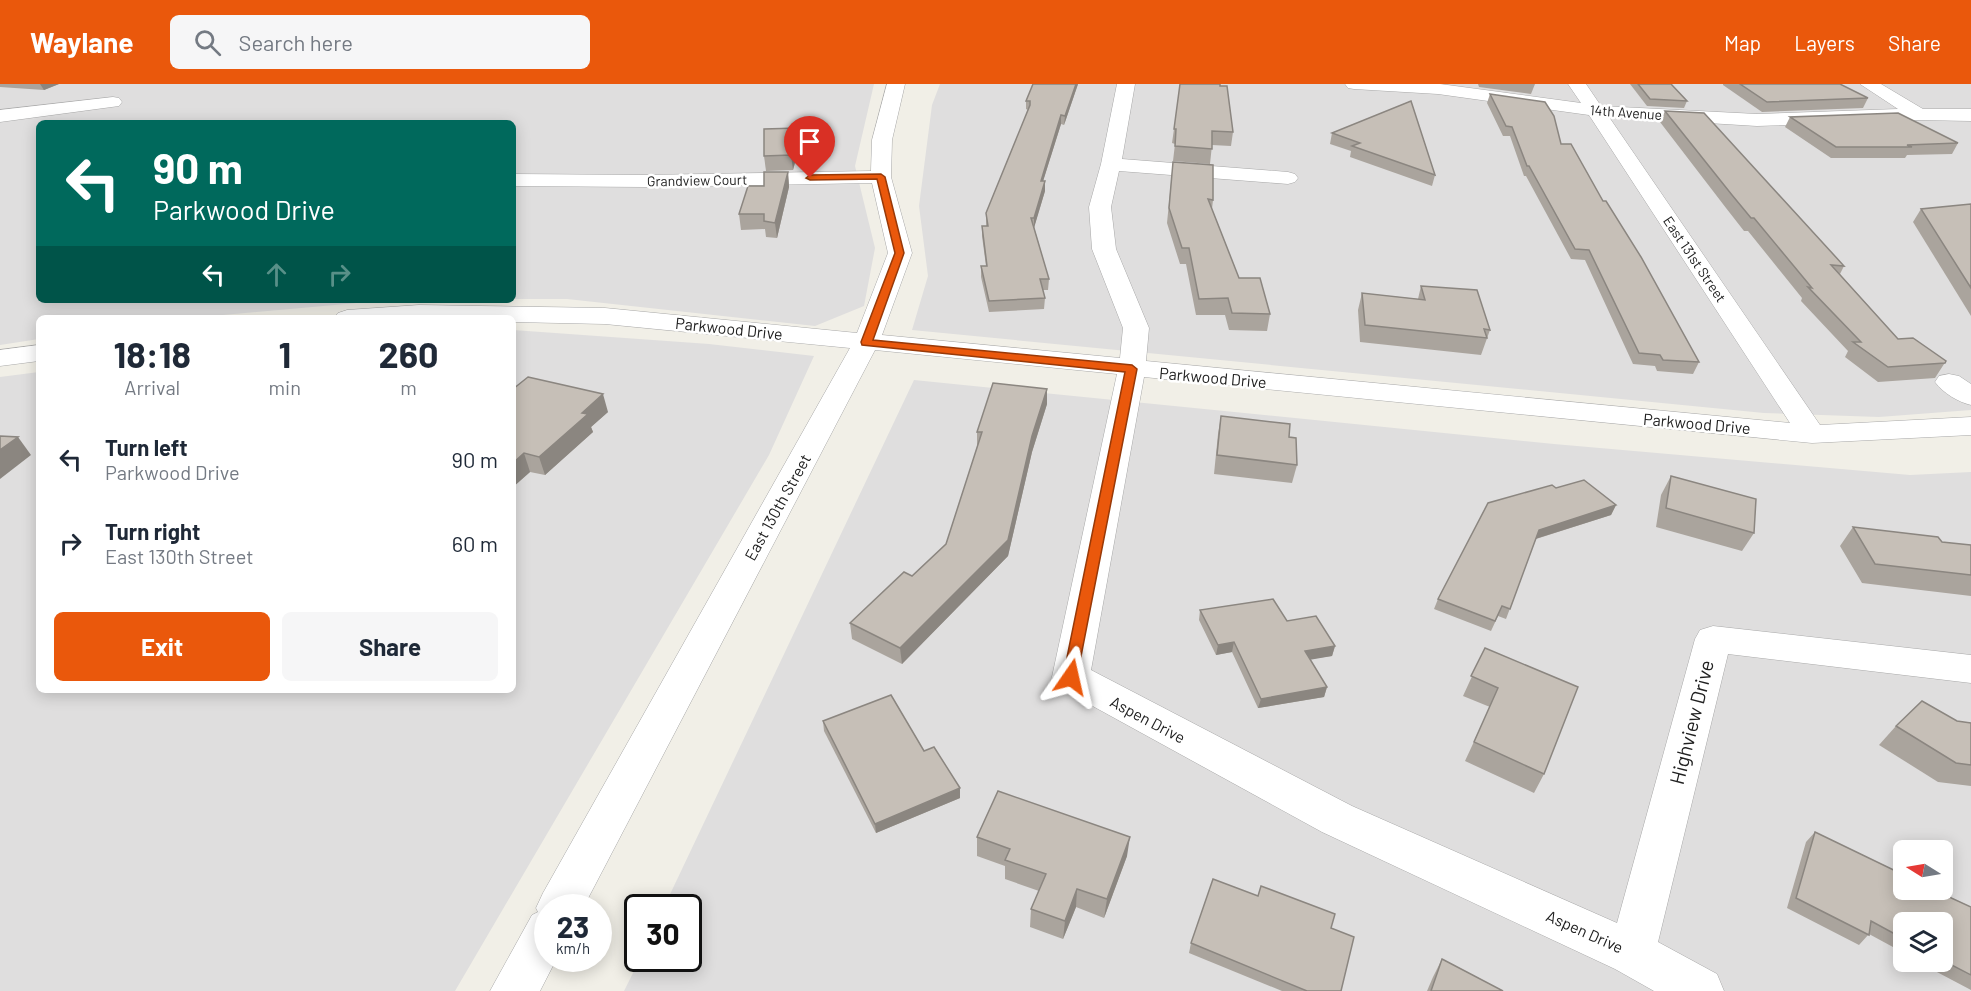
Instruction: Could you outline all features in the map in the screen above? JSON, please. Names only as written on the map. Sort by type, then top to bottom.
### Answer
[{"type":"street","name":"East 130th Street","points":[[568,894],[866,342],[900,253],[881,177],[882,140],[896,84]]},
{"type":"street","name":"Aspen Drive","points":[[1126,84],[1111,164],[1100,207],[1104,249],[1136,328],[1132,369],[1071,677],[1337,819],[1632,953],[1700,991]]},
{"type":"street","name":"14th Avenue","points":[[1354,84],[1438,89],[1596,111],[1757,120],[1919,114],[1971,115]]},
{"type":"street","name":"East 131st Street","points":[[1577,84],[1812,434]]},
{"type":"street","points":[[1869,84],[1919,114]]},
{"type":"street","points":[[0,116],[114,102]]},
{"type":"street","points":[[1111,164],[1288,178]]},
{"type":"street","name":"Grandview Court","points":[[516,180],[645,181],[881,177]]},
{"type":"street","name":"Parkwood Drive","points":[[390,315],[419,313],[482,315]]},
{"type":"street","name":"Parkwood Drive","points":[[516,316],[605,316],[1812,434],[1971,426]]},
{"type":"street","points":[[0,358],[36,353]]},
{"type":"street","name":"Highview Drive","points":[[1632,953],[1713,639],[1971,669]]},
{"type":"street","points":[[514,991],[534,955]]},
{"type":"shaded area","points":[[0,84],[874,84],[855,166],[875,248],[864,306],[815,326],[567,299],[516,299],[516,120],[36,120],[36,303],[357,303],[223,315],[36,315],[36,339],[0,345]]},
{"type":"shaded area","points":[[940,84],[1971,84],[1971,410],[1879,417],[1764,413],[912,330],[928,276],[919,206],[932,105]]},
{"type":"shaded area","points":[[516,330],[709,344],[814,356],[769,455],[455,991],[0,991],[0,377],[36,372],[36,693],[516,693]]},
{"type":"shaded area","points":[[914,380],[1554,444],[1910,475],[1971,472],[1971,991],[624,991],[634,972],[702,972],[702,894],[670,894]]},
{"type":"building","points":[[1033,84],[1076,84],[1065,116],[1061,115],[1041,181],[1045,181],[1034,218],[1031,218],[1049,279],[1040,279],[1045,298],[989,301],[981,266],[987,266],[982,226],[988,226],[986,213],[1030,105],[1030,101],[1026,101]]},
{"type":"building","points":[[1180,84],[1227,86],[1233,132],[1212,131],[1212,149],[1175,146],[1176,129],[1174,129]]},
{"type":"building","points":[[1638,84],[1671,84],[1687,101],[1650,99]]},
{"type":"building","points":[[1740,84],[1840,84],[1868,98],[1767,102]]},
{"type":"building","points":[[1490,94],[1545,102],[1554,116],[1561,144],[1571,144],[1603,201],[1606,201],[1641,257],[1699,362],[1663,360],[1660,355],[1639,353],[1589,250],[1575,249],[1527,166],[1512,127],[1506,126]]},
{"type":"building","points":[[1411,101],[1435,175],[1352,146],[1360,143],[1332,133]]},
{"type":"building","points":[[1665,111],[1704,113],[1844,266],[1831,265],[1898,339],[1913,338],[1946,361],[1945,363],[1888,367],[1853,342],[1861,342],[1808,287],[1812,288],[1754,218],[1751,218]]},
{"type":"building","points":[[1898,113],[1958,143],[1907,145],[1912,147],[1836,147],[1790,117]]},
{"type":"building","points":[[798,128],[791,155],[764,156],[764,129]]},
{"type":"building","points":[[1173,162],[1213,165],[1213,200],[1208,199],[1239,278],[1260,278],[1270,314],[1232,313],[1228,298],[1199,299],[1189,248],[1182,248],[1169,208]]},
{"type":"building","points":[[764,172],[788,172],[775,223],[764,221],[764,214],[739,214],[748,186],[764,186]]},
{"type":"building","points":[[1971,204],[1971,288],[1921,209]]},
{"type":"building","points":[[1421,286],[1477,290],[1490,330],[1484,329],[1487,338],[1365,325],[1362,293],[1425,300]]},
{"type":"building","points":[[528,377],[603,394],[582,413],[588,414],[539,457],[524,453],[516,460],[516,387]]},
{"type":"building","points":[[993,383],[1047,389],[1032,436],[1008,540],[900,648],[850,623],[904,572],[912,576],[946,544],[982,432],[977,432]]},
{"type":"building","points":[[1221,416],[1290,424],[1289,437],[1296,438],[1297,465],[1217,455]]},
{"type":"building","points":[[0,436],[18,437],[0,450]]},
{"type":"building","points":[[1671,476],[1756,499],[1754,533],[1666,508]]},
{"type":"building","points":[[1584,480],[1616,505],[1539,530],[1510,609],[1502,606],[1495,621],[1438,599],[1488,503],[1552,485],[1556,488]]},
{"type":"building","points":[[1853,527],[1938,537],[1942,542],[1971,545],[1971,575],[1875,564]]},
{"type":"building","points":[[1273,599],[1287,621],[1316,616],[1335,646],[1305,651],[1327,687],[1261,699],[1234,642],[1218,645],[1200,610]]},
{"type":"building","points":[[1485,648],[1578,687],[1544,774],[1474,742],[1498,688],[1471,676]]},
{"type":"building","points":[[891,695],[924,751],[934,747],[960,788],[875,824],[823,721]]},
{"type":"building","points":[[1922,701],[1957,721],[1971,723],[1971,765],[1956,763],[1896,726]]},
{"type":"building","points":[[998,791],[1130,837],[1107,899],[1077,889],[1065,921],[1031,909],[1046,874],[1005,860],[1010,849],[977,837]]},
{"type":"building","points":[[1815,832],[1893,870],[1893,900],[1953,899],[1971,907],[1971,975],[1953,966],[1953,912],[1893,912],[1893,933],[1871,921],[1869,935],[1796,898]]},
{"type":"building","points":[[1213,879],[1258,896],[1261,886],[1335,914],[1331,928],[1354,937],[1341,991],[1307,991],[1191,943]]},
{"type":"building","points":[[1442,959],[1503,991],[1431,991]]},
{"type":"route","points":[[810,178],[881,177],[900,253],[866,342],[1132,369],[1071,677]]}]
